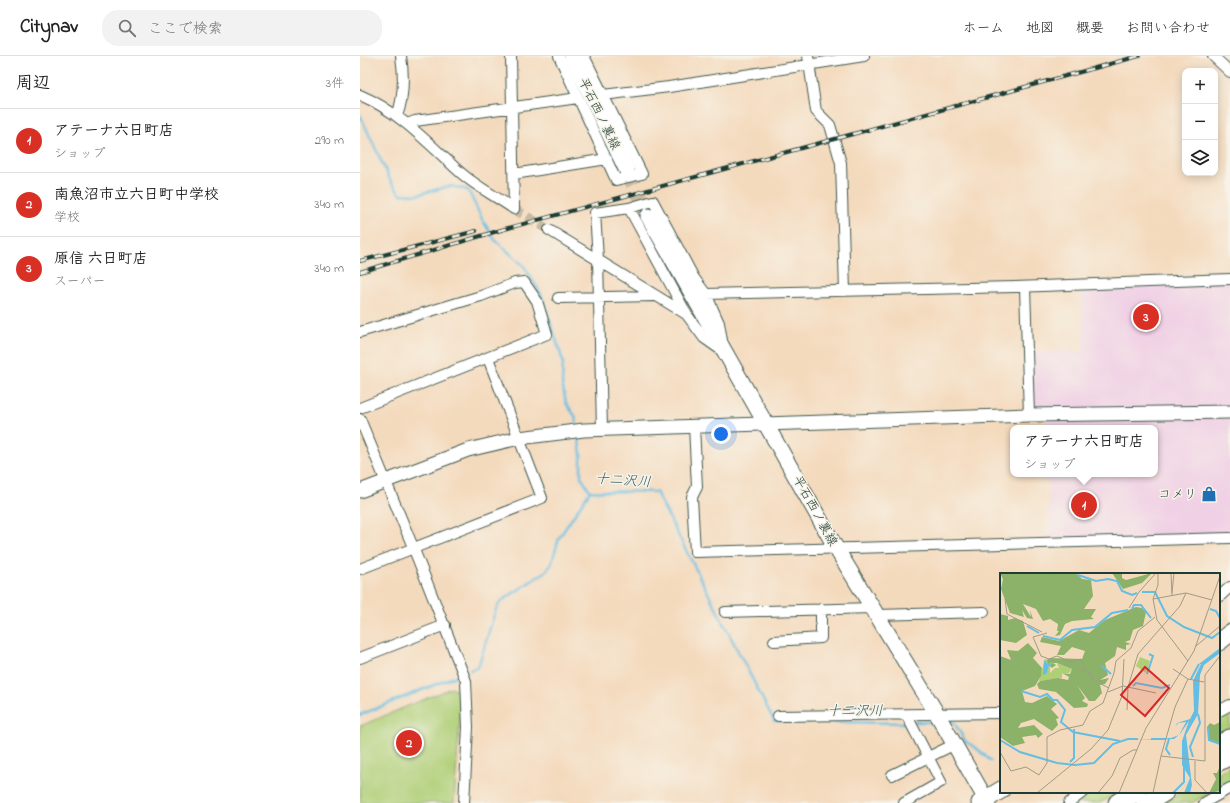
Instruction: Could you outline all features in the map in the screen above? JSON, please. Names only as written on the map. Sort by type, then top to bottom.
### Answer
[{"type":"highway","points":[[1220,641],[1230,633]]},
{"type":"highway","points":[[1220,744],[1230,739]]},
{"type":"highway","points":[[1220,760],[1230,755]]},
{"type":"highway","points":[[984,802],[1000,791]]},
{"type":"highway","points":[[1118,803],[1134,793]]},
{"type":"highway","points":[[1146,803],[1162,793]]},
{"type":"main road","name":"平石西ノ裏線","points":[[572,56],[627,171]]},
{"type":"main road","name":"平石西ノ裏線","points":[[648,216],[836,548],[955,744],[984,802]]},
{"type":"street","points":[[396,116],[401,99],[403,73],[401,56]]},
{"type":"street","points":[[360,95],[386,107],[428,141],[463,174],[514,209],[514,108],[511,56]]},
{"type":"street","points":[[559,56],[616,180],[642,174],[584,56]]},
{"type":"street","points":[[603,95],[676,86],[808,60],[864,56]]},
{"type":"street","points":[[1213,56],[1230,72]]},
{"type":"street","points":[[808,60],[816,111],[830,125],[841,163],[845,291]]},
{"type":"street","points":[[407,124],[415,121],[578,98]]},
{"type":"street","points":[[514,174],[606,159]]},
{"type":"street","points":[[602,429],[598,259],[595,213],[629,208],[653,201],[694,278],[706,294],[719,323],[724,352]]},
{"type":"street","points":[[629,208],[687,315],[704,338],[724,352]]},
{"type":"street","points":[[549,230],[687,315]]},
{"type":"street","points":[[706,294],[1230,279]]},
{"type":"street","points":[[360,332],[481,296],[515,283],[524,282],[537,301],[547,334],[360,408]]},
{"type":"street","points":[[1026,286],[1029,415]]},
{"type":"street","points":[[558,298],[655,296]]},
{"type":"street","points":[[360,568],[542,498],[488,358]]},
{"type":"street","points":[[360,491],[468,450],[519,438],[584,430],[1029,415],[1230,412]]},
{"type":"street","points":[[360,419],[445,625],[466,681],[468,727],[464,803]]},
{"type":"street","points":[[694,426],[697,487],[692,498],[695,552],[1230,538]]},
{"type":"street","points":[[1220,596],[1230,587]]},
{"type":"street","points":[[774,641],[821,638],[821,609]]},
{"type":"street","points":[[725,612],[821,609],[984,612]]},
{"type":"street","points":[[360,658],[445,625]]},
{"type":"street","points":[[1220,710],[1230,705]]},
{"type":"street","points":[[778,716],[907,716],[1000,713]]},
{"type":"street","points":[[904,803],[941,782],[907,716]]},
{"type":"street","points":[[892,775],[955,744]]},
{"type":"street","points":[[1204,803],[1230,788]]},
{"type":"street","points":[[1069,803],[1082,793]]},
{"type":"shaded area","points":[[1230,279],[1230,538],[1049,543],[1048,477],[1158,477],[1158,425],[1046,425],[1046,415],[1029,415],[1027,352],[1084,351],[1081,285]]},
{"type":"green space","points":[[451,688],[458,691],[461,704],[454,803],[360,803],[360,726]]},
{"type":"green space","points":[[1230,711],[1230,729],[1220,734],[1220,716]]},
{"type":"green space","points":[[1230,766],[1230,782],[1220,787],[1220,771]]},
{"type":"green space","points":[[1085,793],[1117,793],[1100,803],[1071,803]]},
{"type":"green space","points":[[1181,793],[1209,793],[1192,803],[1164,803]]},
{"type":"waterway","name":"十二沢川","points":[[360,115],[391,182],[400,194],[416,195],[450,186],[468,190],[483,221],[495,240],[524,266],[541,294],[563,361],[562,383],[566,403],[575,416],[577,427]]},
{"type":"waterway","name":"十二沢川","points":[[578,434],[581,454],[581,477],[590,491]]},
{"type":"waterway","name":"十二沢川","points":[[590,491],[656,492],[774,721],[907,723]]},
{"type":"waterway","points":[[470,670],[478,667],[496,609],[500,602],[545,572],[551,565],[559,538],[590,491]]},
{"type":"waterway","points":[[360,715],[456,676]]},
{"type":"waterway","name":"十二沢川","points":[[948,722],[953,721],[966,742],[975,747],[991,761]]},
{"type":"waterway","name":"十二沢川","points":[[914,722],[935,722]]},
{"type":"tunnel","points":[[627,171],[648,216]]},
{"type":"tunnel","points":[[514,209],[549,230]]},
{"type":"railway","points":[[360,272],[501,230],[1139,56]]},
{"type":"railway","points":[[360,261],[476,231]]},
{"type":"place","name":"原信 六日町店","points":[[1146,317]]},
{"type":"place","name":"コメリ","points":[[1209,494]]},
{"type":"place","name":"アテーナ六日町店","points":[[1084,505]]},
{"type":"place","name":"南魚沼市立六日町中学校","points":[[409,743]]}]
